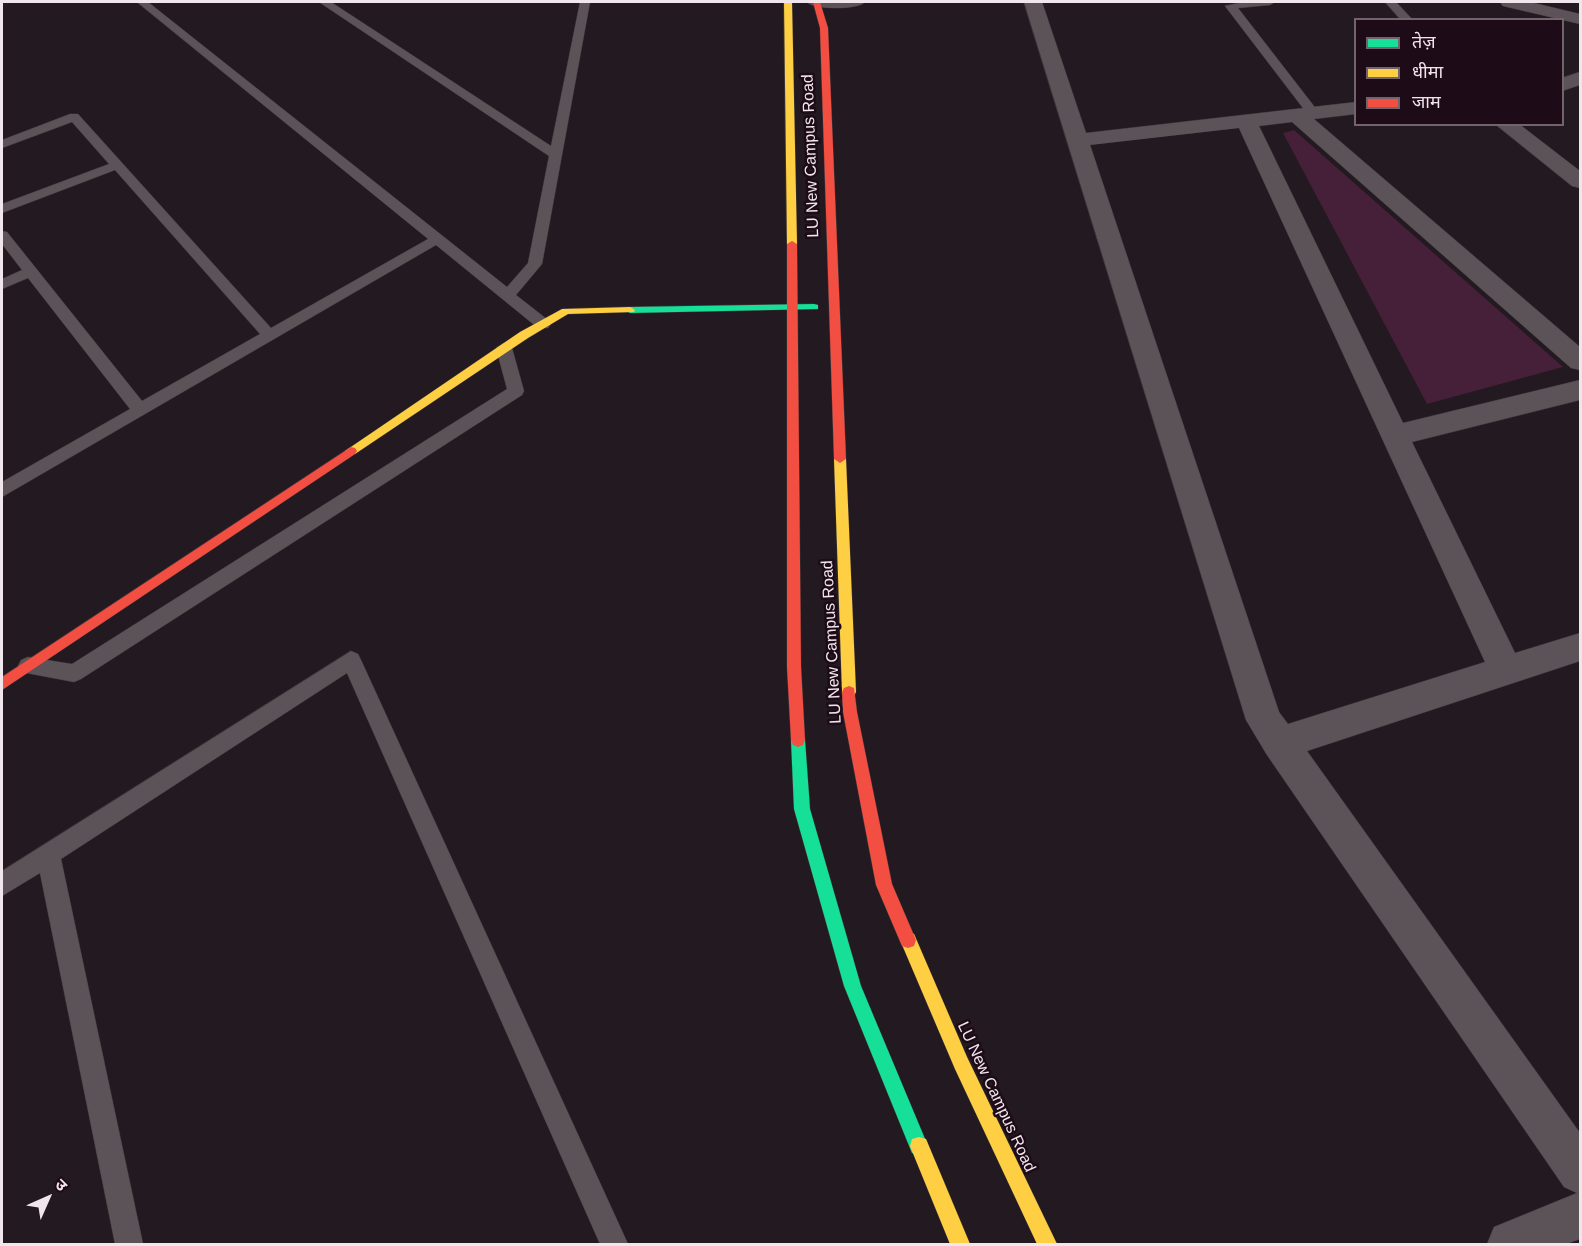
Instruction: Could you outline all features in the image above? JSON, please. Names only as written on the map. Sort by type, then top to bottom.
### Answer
[{"type":"street","name":"LU New Campus Road","points":[[788,2],[793,307],[794,667],[802,809],[853,986],[956,1235]]},
{"type":"street","name":"LU New Campus Road","points":[[816,2],[824,28],[850,712],[884,885],[961,1063],[1047,1245]]},
{"type":"street","points":[[816,2],[856,2]]},
{"type":"street","points":[[1033,2],[1264,720],[1581,1171]]},
{"type":"street","points":[[1509,2],[1581,19]]},
{"type":"street","points":[[1078,140],[1354,108]]},
{"type":"street","points":[[1305,114],[1581,361]]},
{"type":"street","points":[[1246,121],[1506,670]]},
{"type":"street","points":[[1508,126],[1581,181]]},
{"type":"street","points":[[2,684],[504,348],[566,311],[833,306]]},
{"type":"street","points":[[1395,436],[1581,390]]},
{"type":"street","points":[[1281,743],[1581,647]]},
{"type":"street","points":[[1511,1245],[1581,1215]]},
{"type":"lane","points":[[328,4],[344,2]]},
{"type":"lane","points":[[508,295],[535,264],[585,2]]},
{"type":"lane","points":[[1270,2],[1230,6],[1305,114]]},
{"type":"lane","points":[[1390,2],[1406,18]]},
{"type":"lane","points":[[148,3],[543,324]]},
{"type":"lane","points":[[328,4],[556,155]]},
{"type":"lane","points":[[2,143],[74,117],[269,335]]},
{"type":"lane","points":[[2,209],[117,165]]},
{"type":"lane","points":[[2,235],[140,410]]},
{"type":"lane","points":[[2,490],[437,238]]},
{"type":"lane","points":[[2,284],[30,272]]},
{"type":"lane","points":[[28,666],[74,673],[516,391],[504,348]]},
{"type":"lane","points":[[2,884],[351,660],[614,1245]]},
{"type":"lane","points":[[48,854],[129,1245]]},
{"type":"lane","points":[[930,1245],[956,1235]]},
{"type":"shaded area","points":[[1294,130],[1563,367],[1427,404],[1283,133]]},
{"type":"traffic: fast","points":[[630,310],[814,307]]},
{"type":"traffic: fast","points":[[798,740],[802,809],[853,986],[919,1146]]},
{"type":"traffic: slow","points":[[788,2],[792,244]]},
{"type":"traffic: slow","points":[[351,451],[524,335],[566,311],[630,310]]},
{"type":"traffic: slow","points":[[840,459],[849,692]]},
{"type":"traffic: slow","points":[[908,940],[961,1063],[1047,1244]]},
{"type":"traffic: slow","points":[[919,1146],[960,1244]]},
{"type":"traffic: jam","points":[[816,2],[824,28],[840,459]]},
{"type":"traffic: jam","points":[[792,244],[794,667],[798,740]]},
{"type":"traffic: jam","points":[[2,684],[351,451]]},
{"type":"traffic: jam","points":[[849,692],[850,712],[884,885],[908,940]]}]
